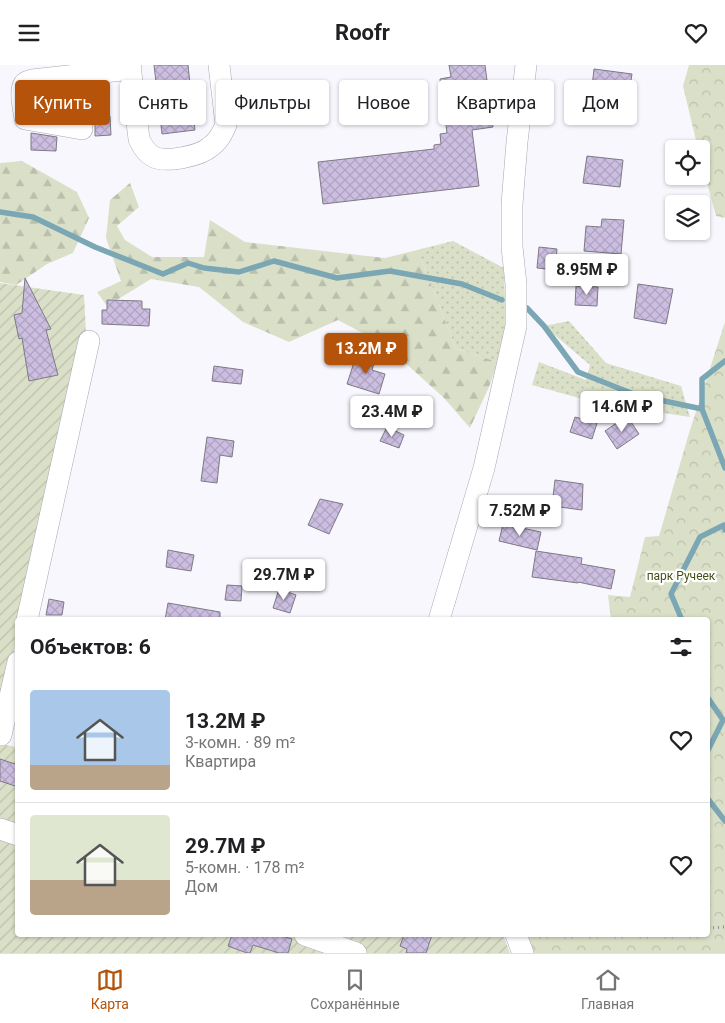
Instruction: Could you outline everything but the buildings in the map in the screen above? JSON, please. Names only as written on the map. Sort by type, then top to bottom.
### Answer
[{"type":"street","points":[[82,129],[25,119],[22,92],[24,84],[50,71],[131,67],[139,139],[142,147],[155,157],[164,159],[195,156],[210,148],[217,141],[226,125],[219,65]]},
{"type":"street","points":[[439,617],[484,468],[516,326],[512,203],[526,65]]},
{"type":"street","points":[[28,617],[89,341]]},
{"type":"street","points":[[6,736],[15,680]]},
{"type":"street","points":[[0,829],[15,834]]},
{"type":"street","points":[[311,937],[356,953]]},
{"type":"street","points":[[517,937],[523,953]]},
{"type":"path","points":[[710,928],[725,927]]},
{"type":"green space","points":[[689,65],[725,65],[725,218],[716,216],[708,185],[710,185],[710,140],[696,140],[683,86]]},
{"type":"green space","points":[[22,161],[77,192],[89,218],[73,253],[47,264],[16,285],[0,282],[0,163]]},
{"type":"green space","points":[[130,183],[139,207],[117,226],[125,240],[152,257],[204,257],[210,220],[245,242],[385,258],[421,249],[421,258],[456,349],[498,362],[470,428],[444,398],[403,361],[370,337],[338,320],[289,342],[243,322],[199,287],[151,279],[107,306],[97,292],[121,281],[106,238],[110,200]]},
{"type":"green space","points":[[453,241],[504,268],[506,329],[498,362],[456,349],[421,258],[421,249]]},
{"type":"green space","points":[[0,283],[84,295],[86,332],[19,617],[15,617],[15,646],[0,715]]},
{"type":"green space","points":[[569,321],[606,363],[681,386],[690,417],[597,403],[532,385],[539,362],[586,380],[590,365],[544,326]]},
{"type":"green space","name":"парк Ручеек","points":[[725,322],[725,953],[531,953],[525,937],[710,937],[710,617],[611,617],[608,595],[630,597],[645,537],[659,536],[689,433]]},
{"type":"green space","points":[[0,744],[15,747],[15,937],[504,937],[510,953],[0,953]]},
{"type":"green space","points":[[710,842],[721,856],[710,875]]},
{"type":"waterway","points":[[0,212],[33,217],[95,247],[163,274],[188,263],[204,268],[239,272],[274,261],[337,278],[390,271],[462,284],[502,300]]},
{"type":"waterway","points":[[527,308],[544,326],[578,372],[636,395],[702,409]]},
{"type":"waterway","points":[[725,361],[702,379],[702,409],[725,468]]},
{"type":"waterway","points":[[681,617],[671,594],[700,537],[724,525],[725,530]]},
{"type":"waterway","points":[[710,701],[723,720],[710,746]]},
{"type":"waterway","points":[[710,802],[725,821]]}]
